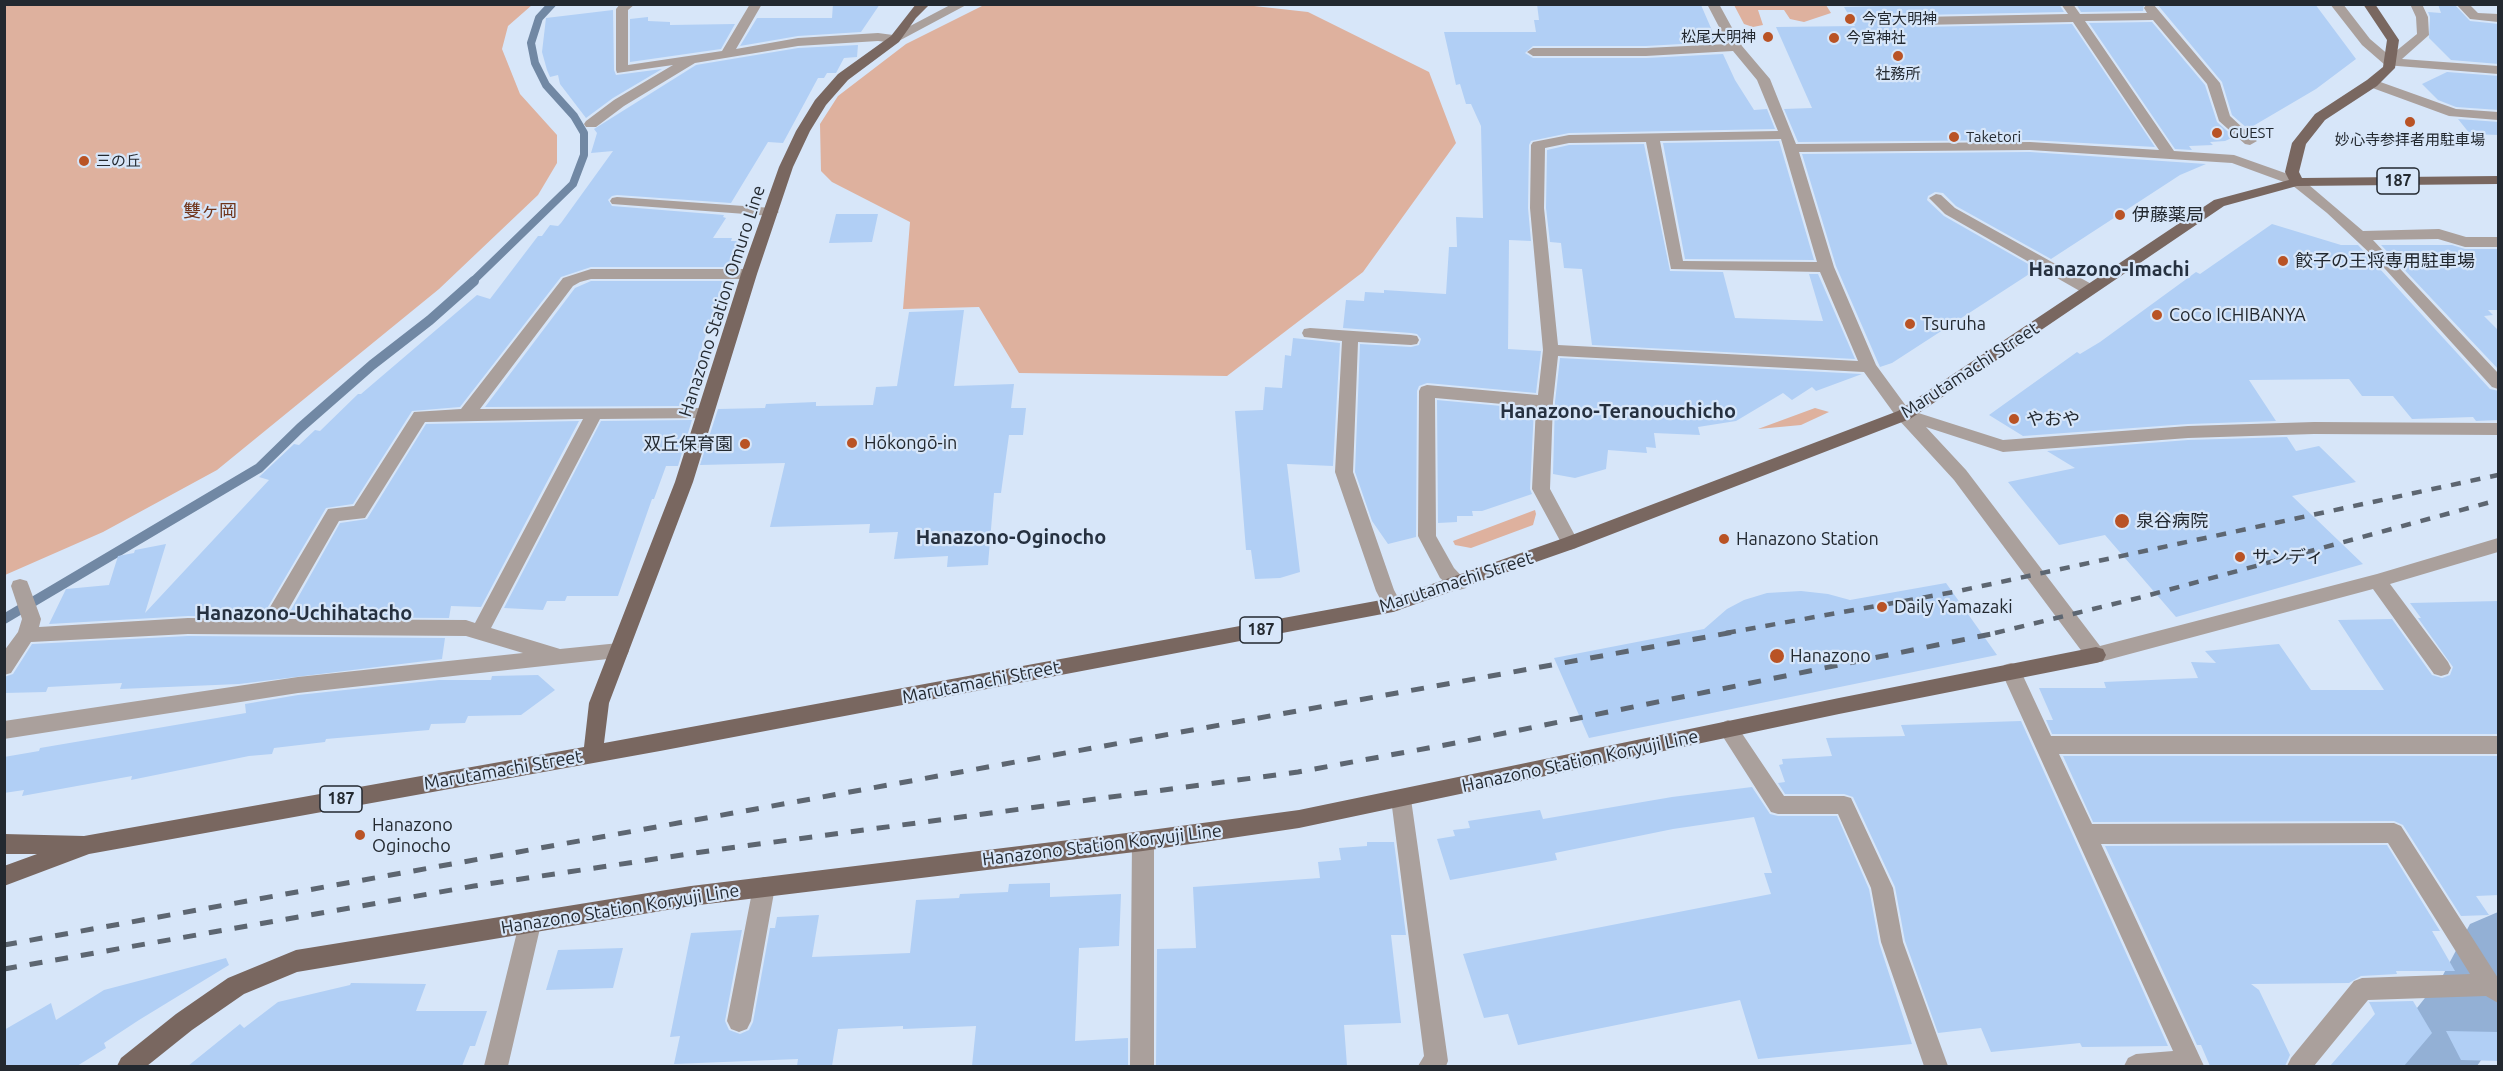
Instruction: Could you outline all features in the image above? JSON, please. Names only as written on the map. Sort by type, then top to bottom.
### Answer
[{"type":"main road","name":"Hanazono Station Omuro Line","points":[[593,754],[599,703],[684,482],[749,274],[786,167],[802,131],[820,104],[843,77],[895,39],[912,15],[924,4]]},
{"type":"main road","points":[[2297,182],[2292,172],[2298,143],[2320,117],[2372,83],[2389,68],[2393,40],[2369,4]]},
{"type":"main road","name":"Marutamachi Street","points":[[4,844],[89,844],[593,754],[1393,605],[1459,584],[1570,543],[1904,415],[2219,203],[2297,182],[2499,180]]},
{"type":"main road","name":"Hanazono Station Koryuji Line","points":[[129,1066],[184,1022],[236,986],[296,961],[691,896],[1143,841],[1299,819],[2096,655]]},
{"type":"main road","name":"Marutamachi Street","points":[[4,876],[89,844]]},
{"type":"street","points":[[629,4],[622,9],[622,70],[798,42],[895,39],[962,4]]},
{"type":"street","points":[[726,55],[756,4]]},
{"type":"street","points":[[1713,4],[1736,47],[1763,79],[1790,142],[1827,267],[1869,367],[1904,415],[1960,475],[2096,655],[2377,581],[2499,545]]},
{"type":"street","points":[[2067,4],[2168,153]]},
{"type":"street","points":[[2147,4],[2213,83],[2224,118],[2250,141]]},
{"type":"street","points":[[2336,4],[2366,42],[2390,62],[2499,70]]},
{"type":"street","points":[[2390,62],[2423,35],[2422,17],[2416,4]]},
{"type":"street","points":[[2462,4],[2474,16],[2499,18]]},
{"type":"street","points":[[1919,21],[2158,16]]},
{"type":"street","points":[[1533,52],[1646,52],[1736,47]]},
{"type":"street","points":[[591,124],[619,103],[691,60]]},
{"type":"street","points":[[2372,83],[2454,113],[2497,116]]},
{"type":"street","points":[[1652,138],[1677,266],[1827,267]]},
{"type":"street","points":[[1570,543],[1541,489],[1545,402],[1551,350],[1537,208],[1538,146],[1569,140],[1652,138],[2030,146],[2234,159],[2297,182],[2332,210],[2381,256],[2499,383]]},
{"type":"street","points":[[1936,198],[1950,211],[2090,290]]},
{"type":"street","points":[[616,201],[772,212]]},
{"type":"street","points":[[2360,236],[2439,234],[2465,242],[2499,242]]},
{"type":"street","points":[[466,415],[568,282],[575,278],[591,274],[749,274]]},
{"type":"street","points":[[1311,333],[1411,340]]},
{"type":"street","points":[[1350,336],[1344,472],[1385,591],[1393,605]]},
{"type":"street","points":[[1551,350],[1869,367]]},
{"type":"street","points":[[1459,584],[1448,573],[1427,536],[1427,391],[1545,402]]},
{"type":"street","points":[[269,626],[334,514],[358,513],[420,416],[705,412]]},
{"type":"street","points":[[480,631],[594,415]]},
{"type":"street","points":[[1904,415],[2003,446],[2188,432],[2314,428],[2499,429]]},
{"type":"street","points":[[2377,581],[2441,668]]},
{"type":"street","points":[[4,667],[26,635],[32,619],[23,597]]},
{"type":"street","points":[[26,635],[188,626],[466,628],[560,657]]},
{"type":"street","points":[[4,730],[298,685],[619,651]]},
{"type":"street","points":[[2011,671],[2191,1064],[2136,1066]]},
{"type":"street","points":[[1728,729],[1778,805],[1844,805],[1882,888],[1892,942],[1936,1066]]},
{"type":"street","points":[[2044,745],[2499,746]]},
{"type":"street","points":[[1401,799],[1437,1065]]},
{"type":"street","points":[[2084,834],[2394,833],[2470,954],[2495,989]]},
{"type":"street","points":[[1142,1066],[1143,841]]},
{"type":"street","points":[[739,1021],[764,887]]},
{"type":"street","points":[[496,1066],[530,924]]},
{"type":"street","points":[[2300,1066],[2362,989],[2449,987],[2495,989]]},
{"type":"green space","name":"雙ヶ岡","points":[[5,4],[532,5],[508,26],[502,49],[520,94],[557,135],[557,163],[538,195],[439,289],[217,470],[103,532],[5,575]]},
{"type":"green space","points":[[1236,4],[1308,12],[1429,72],[1456,143],[1363,272],[1227,376],[1019,373],[979,307],[903,309],[910,222],[832,182],[821,171],[820,124],[838,96],[906,44],[984,5]]},
{"type":"green space","points":[[1734,5],[1826,5],[1831,13],[1804,22],[1790,19],[1784,10],[1758,10],[1763,25],[1753,27],[1744,24]]},
{"type":"green space","points":[[1815,408],[1829,412],[1801,425],[1758,429]]},
{"type":"green space","points":[[1535,510],[1533,525],[1471,548],[1455,545],[1453,541]]},
{"type":"building","points":[[833,4],[880,4],[861,32],[798,36],[740,46],[757,18],[832,18]]},
{"type":"building","points":[[1537,4],[1701,5],[1717,42],[1646,46],[1533,46],[1525,53],[1533,58],[1646,58],[1723,54],[1735,80],[1754,110],[1767,109],[1775,129],[1569,133],[1531,141],[1529,145],[1528,208],[1531,241],[1509,240],[1508,349],[1541,351],[1536,393],[1427,383],[1419,386],[1417,391],[1416,537],[1388,544],[1372,521],[1355,472],[1360,344],[1411,347],[1419,345],[1421,339],[1417,334],[1411,333],[1343,328],[1346,300],[1364,301],[1365,292],[1384,293],[1384,290],[1446,294],[1449,247],[1457,247],[1456,217],[1483,218],[1481,126],[1471,104],[1466,104],[1460,84],[1456,85],[1444,32],[1536,32],[1534,20],[1539,20]]},
{"type":"building","points":[[2059,4],[2064,12],[1919,15],[1911,22],[1919,27],[2072,24],[2155,147],[2030,140],[1798,142],[1784,109],[1812,108],[1776,27],[1855,26],[1844,7]]},
{"type":"building","points":[[2076,4],[2144,4],[2143,11],[2081,12]]},
{"type":"building","points":[[2157,4],[2315,4],[2356,59],[2316,89],[2248,129],[2232,115],[2222,82]]},
{"type":"building","points":[[2438,4],[2454,4],[2470,21],[2499,24],[2499,64],[2451,60],[2429,38],[2430,17],[2428,12],[2441,13]]},
{"type":"building","points":[[613,10],[616,75],[662,69],[613,98],[586,118],[560,84],[558,75],[550,77],[547,70],[542,52],[546,18]]},
{"type":"building","points":[[648,17],[648,21],[670,22],[670,25],[735,24],[721,49],[630,62],[630,19]]},
{"type":"building","points":[[2152,22],[2205,85],[2217,122],[2234,137],[2225,141],[2210,142],[2213,145],[2189,146],[2192,150],[2175,149],[2089,23]]},
{"type":"building","points":[[858,45],[857,57],[844,58],[836,73],[827,73],[824,78],[818,78],[783,143],[768,142],[731,203],[617,195],[608,200],[612,206],[724,215],[723,217],[726,218],[713,238],[732,238],[731,241],[743,241],[735,267],[591,267],[561,277],[460,407],[412,411],[353,504],[326,508],[262,617],[188,616],[49,624],[66,589],[109,585],[118,556],[166,544],[145,613],[269,480],[259,477],[294,444],[299,445],[315,430],[320,431],[358,394],[361,394],[477,295],[490,299],[538,236],[542,236],[550,225],[558,226],[561,223],[613,151],[591,153],[597,133],[594,129],[696,65],[798,48]]},
{"type":"building","points":[[2447,72],[2499,76],[2499,110],[2456,107],[2438,100],[2422,84]]},
{"type":"building","points":[[2458,119],[2499,122],[2499,135],[2470,134]]},
{"type":"building","points":[[1779,141],[1814,260],[1685,259],[1663,143]]},
{"type":"building","points":[[1644,144],[1670,271],[1723,272],[1735,318],[1823,321],[1809,274],[1818,274],[1855,359],[1592,345],[1582,269],[1564,268],[1561,243],[1550,242],[1546,208],[1547,150],[1569,145]]},
{"type":"building","points":[[2030,152],[2206,164],[2180,175],[2051,259],[1956,206],[1943,193],[1935,192],[1928,196],[1927,200],[1944,216],[2037,269],[1892,363],[1880,367],[1836,266],[1802,154]]},
{"type":"building","points":[[836,214],[878,214],[872,242],[829,243]]},
{"type":"building","points":[[2272,224],[2341,245],[2358,245],[2490,389],[2499,391],[2499,420],[2476,421],[2473,417],[2412,419],[2393,396],[2362,396],[2349,379],[2249,380],[2276,421],[2188,424],[2023,436],[1989,415],[2077,352],[2080,354],[2100,342],[2196,272],[2200,274]]},
{"type":"building","points":[[2381,245],[2452,245],[2465,249],[2499,249],[2499,310],[2488,310],[2493,315],[2484,316],[2499,331],[2499,370]]},
{"type":"building","points":[[591,281],[723,281],[683,406],[485,407],[575,288]]},
{"type":"building","points":[[964,310],[954,386],[1014,384],[1011,408],[1026,408],[1023,435],[1009,435],[1001,493],[994,493],[988,565],[947,567],[948,556],[894,559],[898,532],[869,533],[870,524],[770,527],[785,463],[700,465],[718,409],[765,408],[766,404],[816,402],[816,406],[873,405],[876,387],[897,386],[909,312]]},
{"type":"building","points":[[1293,338],[1340,343],[1333,466],[1287,464],[1300,572],[1280,578],[1255,579],[1251,550],[1246,550],[1235,411],[1263,410],[1265,387],[1282,388],[1285,355],[1291,356]]},
{"type":"building","points":[[1560,358],[1862,374],[1816,391],[1812,387],[1792,400],[1783,393],[1736,421],[1698,427],[1700,435],[1654,433],[1656,448],[1646,447],[1647,453],[1608,450],[1606,469],[1575,478],[1553,474],[1555,402]]},
{"type":"building","points":[[1437,400],[1534,409],[1530,489],[1532,494],[1482,511],[1472,511],[1473,516],[1457,516],[1457,522],[1438,523]]},
{"type":"building","points":[[692,420],[678,466],[666,466],[654,499],[652,499],[618,596],[567,596],[565,601],[547,601],[543,610],[504,608],[601,421]]},
{"type":"building","points":[[579,421],[481,607],[451,606],[449,618],[287,617],[340,523],[367,519],[426,424]]},
{"type":"building","points":[[2287,437],[2296,451],[2319,446],[2356,482],[2292,496],[2363,564],[2176,617],[2105,535],[2059,545],[2008,482],[2075,468],[2047,451],[2188,440]]},
{"type":"building","points":[[1946,583],[1997,655],[1589,738],[1554,658],[1704,629],[1727,609],[1744,600],[1767,593],[1801,591],[1828,594],[1850,600]]},
{"type":"building","points":[[2499,601],[2499,734],[2052,734],[2046,720],[2053,720],[2039,688],[2106,688],[2104,682],[2198,678],[2191,662],[2216,663],[2205,651],[2279,644],[2311,690],[2384,690],[2338,620],[2392,619],[2432,675],[2442,678],[2450,675],[2453,667],[2410,603]]},
{"type":"building","points":[[188,636],[445,638],[442,659],[239,684],[120,689],[122,683],[48,687],[46,692],[4,693],[4,677],[13,674],[32,644]]},
{"type":"building","points":[[538,675],[555,690],[521,715],[468,716],[465,723],[431,724],[429,730],[326,739],[325,742],[274,748],[272,754],[249,756],[131,780],[132,776],[22,796],[24,790],[4,793],[4,757],[39,751],[40,748],[246,713],[245,704],[298,695],[439,680],[491,680],[492,676]]},
{"type":"building","points":[[2021,721],[2168,1046],[2082,1047],[2080,1043],[1991,1052],[1981,1028],[1938,1033],[1905,941],[1895,887],[1853,797],[1844,794],[1785,794],[1778,783],[1785,782],[1779,765],[1783,764],[1782,759],[1832,756],[1826,738],[1905,736],[1901,725]]},
{"type":"building","points":[[2063,756],[2499,756],[2499,895],[2476,896],[2489,915],[2461,916],[2403,825],[2394,821],[2093,822]]},
{"type":"building","points":[[1752,787],[1770,814],[1837,816],[1869,889],[1879,943],[1912,1044],[1758,1059],[1740,1000],[1518,1045],[1508,1014],[1484,1018],[1463,954],[1771,894],[1764,873],[1772,873],[1754,817],[1673,829],[1555,853],[1557,860],[1450,880],[1437,839],[1455,836],[1453,830],[1470,828],[1468,821],[1540,810],[1543,819],[1672,797]]},
{"type":"building","points":[[1367,842],[1394,842],[1406,935],[1391,935],[1401,1023],[1344,1025],[1347,1066],[1156,1066],[1157,949],[1196,948],[1193,887],[1320,878],[1318,862],[1341,860],[1339,848],[1367,846]]},
{"type":"building","points":[[2387,845],[2440,931],[2432,931],[2455,971],[2396,971],[2397,974],[2361,976],[2349,983],[2251,984],[2259,990],[2290,1055],[2285,1066],[2210,1066],[2201,1045],[2197,1045],[2105,846]]},
{"type":"building","points":[[1050,883],[1050,897],[1121,894],[1119,946],[1079,948],[1075,1041],[1128,1038],[1128,1066],[972,1066],[976,1026],[838,1029],[832,1066],[797,1066],[798,1059],[674,1064],[680,1036],[670,1037],[691,933],[742,930],[725,1021],[729,1030],[740,1034],[749,1030],[753,1022],[770,928],[775,928],[777,917],[819,915],[812,957],[910,953],[916,900],[959,898],[960,894],[1008,892],[1009,884]]},
{"type":"building","points":[[623,948],[613,988],[546,990],[558,950]]},
{"type":"building","points":[[226,958],[229,965],[104,1043],[106,1048],[77,1066],[4,1066],[4,1030],[51,1003],[56,1020],[104,990]]},
{"type":"building","points":[[351,983],[426,984],[416,1011],[487,1011],[475,1046],[470,1046],[462,1066],[188,1066],[240,1024],[244,1028],[278,1002]]},
{"type":"building","points":[[2413,1001],[2432,1033],[2404,1066],[2330,1066],[2375,1014],[2369,1002]]},
{"type":"building","points":[[2446,1031],[2499,1032],[2499,1061],[2461,1060]]},
{"type":"waterway","points":[[472,282],[573,184],[584,155],[584,133],[574,116],[546,85],[535,63],[531,43],[539,18],[552,4]]},
{"type":"waterway","points":[[4,619],[259,468],[300,428],[372,365],[430,320],[474,281]]},
{"type":"waterway","points":[[2425,1066],[2472,1004],[2498,951]]},
{"type":"railway","points":[[1726,633],[1954,592],[2498,475]]},
{"type":"railway","points":[[1995,633],[2142,597],[2498,500]]},
{"type":"railway","points":[[4,945],[1734,632]]},
{"type":"railway","points":[[4,969],[474,886],[722,849],[1298,772],[1461,742],[2001,632]]},
{"type":"place","name":"今宮大明神","points":[[1850,19]]},
{"type":"place","name":"松尾大明神","points":[[1768,37]]},
{"type":"place","name":"今宮神社","points":[[1834,38]]},
{"type":"place","name":"社務所","points":[[1898,56]]},
{"type":"place","name":"妙心寺参拝者用駐車場","points":[[2410,122]]},
{"type":"place","name":"GUEST","points":[[2217,133]]},
{"type":"place","name":"Taketori","points":[[1954,137]]},
{"type":"place","name":"三の丘","points":[[84,161]]},
{"type":"place","name":"伊藤薬局","points":[[2120,215]]},
{"type":"place","name":"餃子の王将専用駐車場","points":[[2283,261]]},
{"type":"place","name":"CoCo ICHIBANYA","points":[[2157,315]]},
{"type":"place","name":"Tsuruha","points":[[1910,324]]},
{"type":"place","name":"やおや","points":[[2014,419]]},
{"type":"place","name":"Hōkongō-in","points":[[852,443]]},
{"type":"place","name":"双丘保育園","points":[[745,444]]},
{"type":"place","name":"泉谷病院","points":[[2122,521]]},
{"type":"place","name":"Hanazono Station","points":[[1724,539]]},
{"type":"place","name":"サンディ","points":[[2240,557]]},
{"type":"place","name":"Daily Yamazaki","points":[[1882,607]]},
{"type":"place","name":"Hanazono","points":[[1777,656]]},
{"type":"place","name":"Hanazono Oginocho","points":[[360,835]]},
{"type":"district","name":"Hanazono-Imachi","points":[[2109,269]]},
{"type":"district","name":"Hanazono-Teranouchicho","points":[[1618,411]]},
{"type":"district","name":"Hanazono-Oginocho","points":[[1011,537]]},
{"type":"district","name":"Hanazono-Uchihatacho","points":[[304,613]]}]
